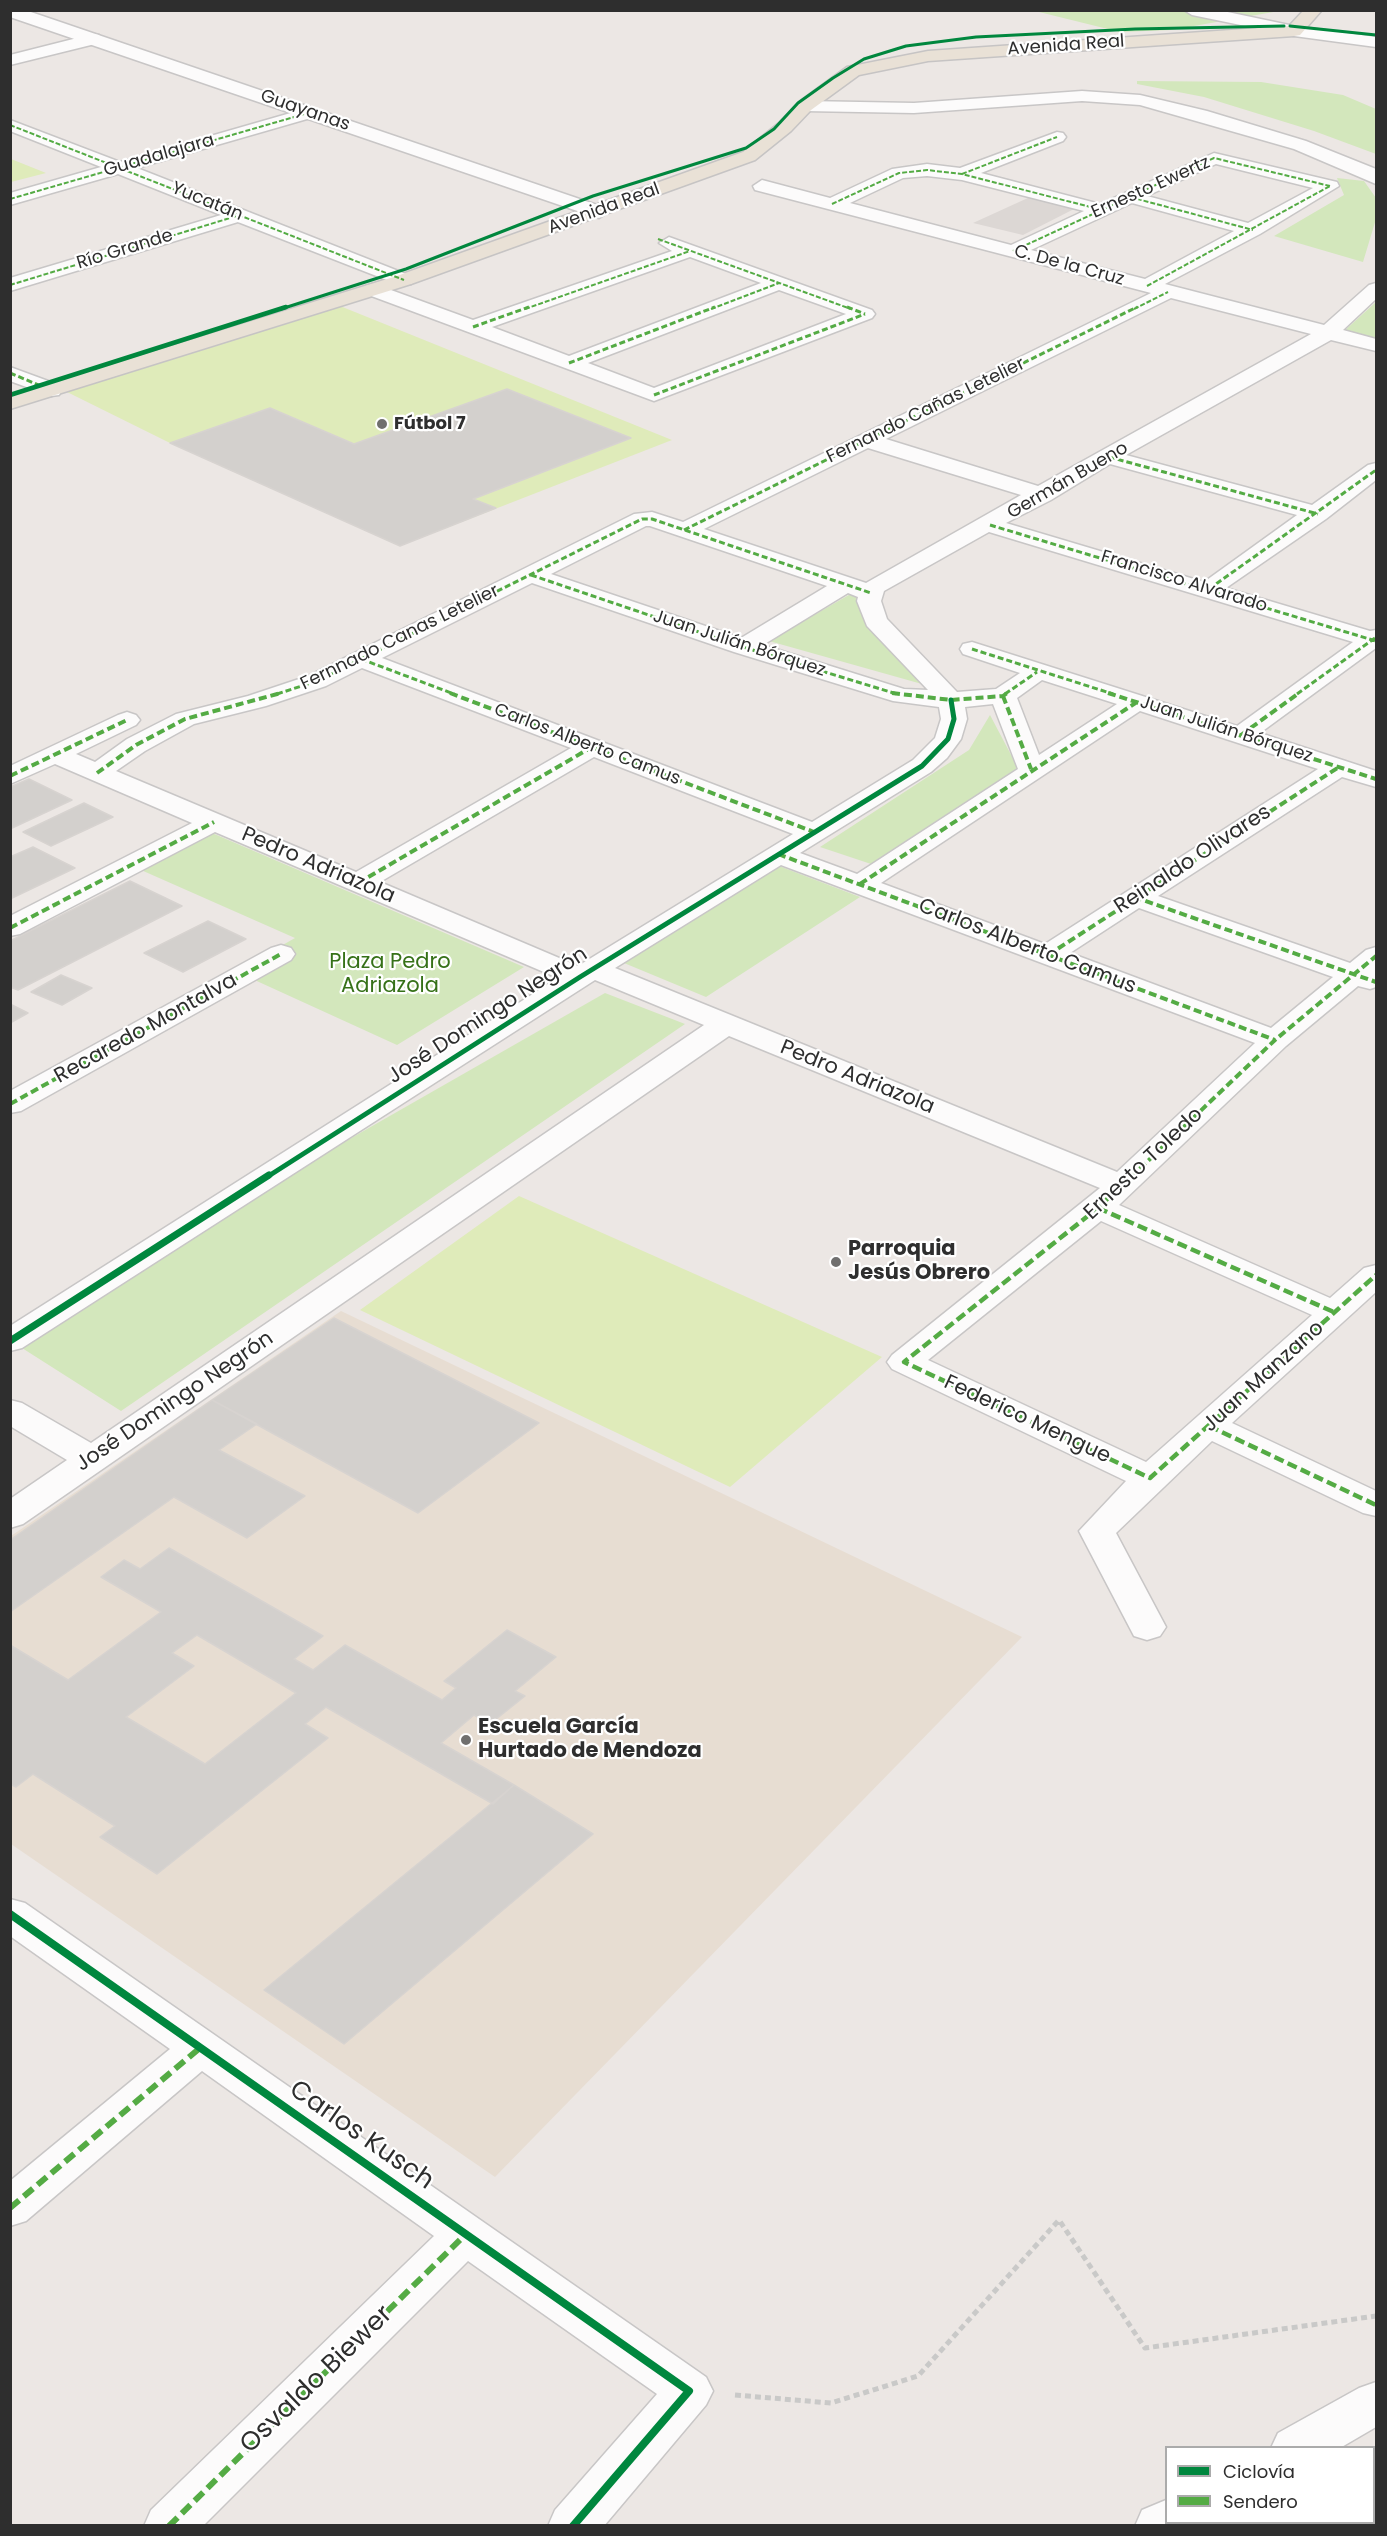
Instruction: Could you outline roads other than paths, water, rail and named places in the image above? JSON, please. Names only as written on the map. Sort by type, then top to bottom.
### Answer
[{"type":"main road","points":[[1294,31],[1314,10]]},
{"type":"main road","name":"Avenida Real","points":[[10,403],[404,280],[599,212],[749,156],[785,127],[805,106],[853,71],[928,56],[1294,31]]},
{"type":"street","points":[[1192,10],[1294,31],[1377,42]]},
{"type":"street","name":"Guayanas","points":[[10,11],[599,212]]},
{"type":"street","points":[[10,60],[93,39]]},
{"type":"street","points":[[785,127],[914,108],[1082,96],[1140,100],[1201,115],[1300,145],[1369,173],[1377,180]]},
{"type":"street","points":[[805,106],[914,108]]},
{"type":"street","name":"Guadalajara","points":[[10,199],[308,113]]},
{"type":"street","name":"Yucatán","points":[[10,125],[404,280]]},
{"type":"street","points":[[962,174],[1057,137]]},
{"type":"street","name":"Ernesto Ewertz","points":[[1013,251],[1214,158],[1330,186]]},
{"type":"street","points":[[832,204],[899,173],[927,170],[962,174],[1102,210]]},
{"type":"street","name":"C. De la Cruz","points":[[762,186],[1377,345]]},
{"type":"street","name":"Fernando Cañas Letelier","points":[[684,530],[866,440],[1158,289],[1253,230],[1330,186]]},
{"type":"street","points":[[1130,197],[1253,230]]},
{"type":"street","name":"Río Grande","points":[[10,285],[240,215]]},
{"type":"street","points":[[373,290],[654,395],[865,314],[658,239]]},
{"type":"street","points":[[473,327],[690,250]]},
{"type":"street","points":[[569,363],[779,283]]},
{"type":"street","name":"Germán Bueno","points":[[871,592],[876,586],[990,525],[1328,333],[1377,289]]},
{"type":"street","points":[[10,373],[51,390]]},
{"type":"street","points":[[866,440],[1043,495]]},
{"type":"street","points":[[1109,457],[1318,514]]},
{"type":"street","points":[[1209,589],[1318,514],[1377,470]]},
{"type":"street","name":"Fernnado Canas Letelier","points":[[97,772],[136,745],[185,719],[288,692],[317,681],[635,521],[652,519],[684,530]]},
{"type":"street","name":"Francisco Alvarado","points":[[990,525],[1375,639]]},
{"type":"street","points":[[684,530],[871,592],[869,602],[876,621],[951,700],[1003,696],[1037,672]]},
{"type":"street","name":"Juan Julián Bórquez","points":[[531,575],[902,696],[951,700]]},
{"type":"street","points":[[743,646],[847,584]]},
{"type":"street","points":[[1241,735],[1375,639]]},
{"type":"street","name":"Juan Julián Bórquez","points":[[972,649],[1037,672],[1377,779]]},
{"type":"street","name":"Carlos Alberto Camus","points":[[361,659],[814,832]]},
{"type":"street","points":[[1003,696],[1031,769]]},
{"type":"street","name":"José Domingo Negrón","points":[[10,1341],[586,973],[922,766],[938,752],[948,739],[954,719],[951,700]]},
{"type":"street","points":[[860,884],[1031,769],[1137,702]]},
{"type":"street","points":[[10,776],[127,720]]},
{"type":"street","points":[[358,883],[592,747]]},
{"type":"street","name":"Pedro Adriazola","points":[[56,755],[358,883],[586,973],[726,1024],[1123,1186]]},
{"type":"street","name":"Reinaldo Olivares","points":[[1048,955],[1134,897],[1339,767]]},
{"type":"street","points":[[10,928],[214,822]]},
{"type":"street","name":"Carlos Alberto Camus","points":[[778,854],[1275,1040]]},
{"type":"street","points":[[1134,897],[1369,971]]},
{"type":"street","name":"Recaredo Montalva","points":[[10,1104],[281,954]]},
{"type":"street","name":"Ernesto Toledo","points":[[904,1362],[1098,1208],[1275,1040],[1369,971]]},
{"type":"street","name":"José Domingo Negrón","points":[[10,1516],[726,1024]]},
{"type":"street","points":[[1098,1208],[1336,1313]]},
{"type":"street","name":"Juan Manzano","points":[[1147,1627],[1097,1531],[1150,1478],[1377,1275]]},
{"type":"street","name":"Federico Mengue","points":[[904,1362],[1150,1478]]},
{"type":"street","points":[[10,1411],[93,1459]]},
{"type":"street","points":[[1209,1426],[1377,1505]]},
{"type":"street","name":"Carlos Kusch","points":[[10,1914],[689,2391],[573,2526]]},
{"type":"street","points":[[10,2208],[201,2048]]},
{"type":"street","name":"Osvaldo Biewer","points":[[169,2526],[466,2234]]},
{"type":"street","points":[[1299,2446],[1377,2403]]},
{"type":"place","name":"Fútbol 7","points":[[382,424]]},
{"type":"place","name":"Parroquia Jesús Obrero","points":[[836,1262]]},
{"type":"place","name":"Escuela García Hurtado de Mendoza","points":[[466,1740]]},
{"type":"park label","name":"Plaza Pedro Adriazola","points":[[390,975]]}]
